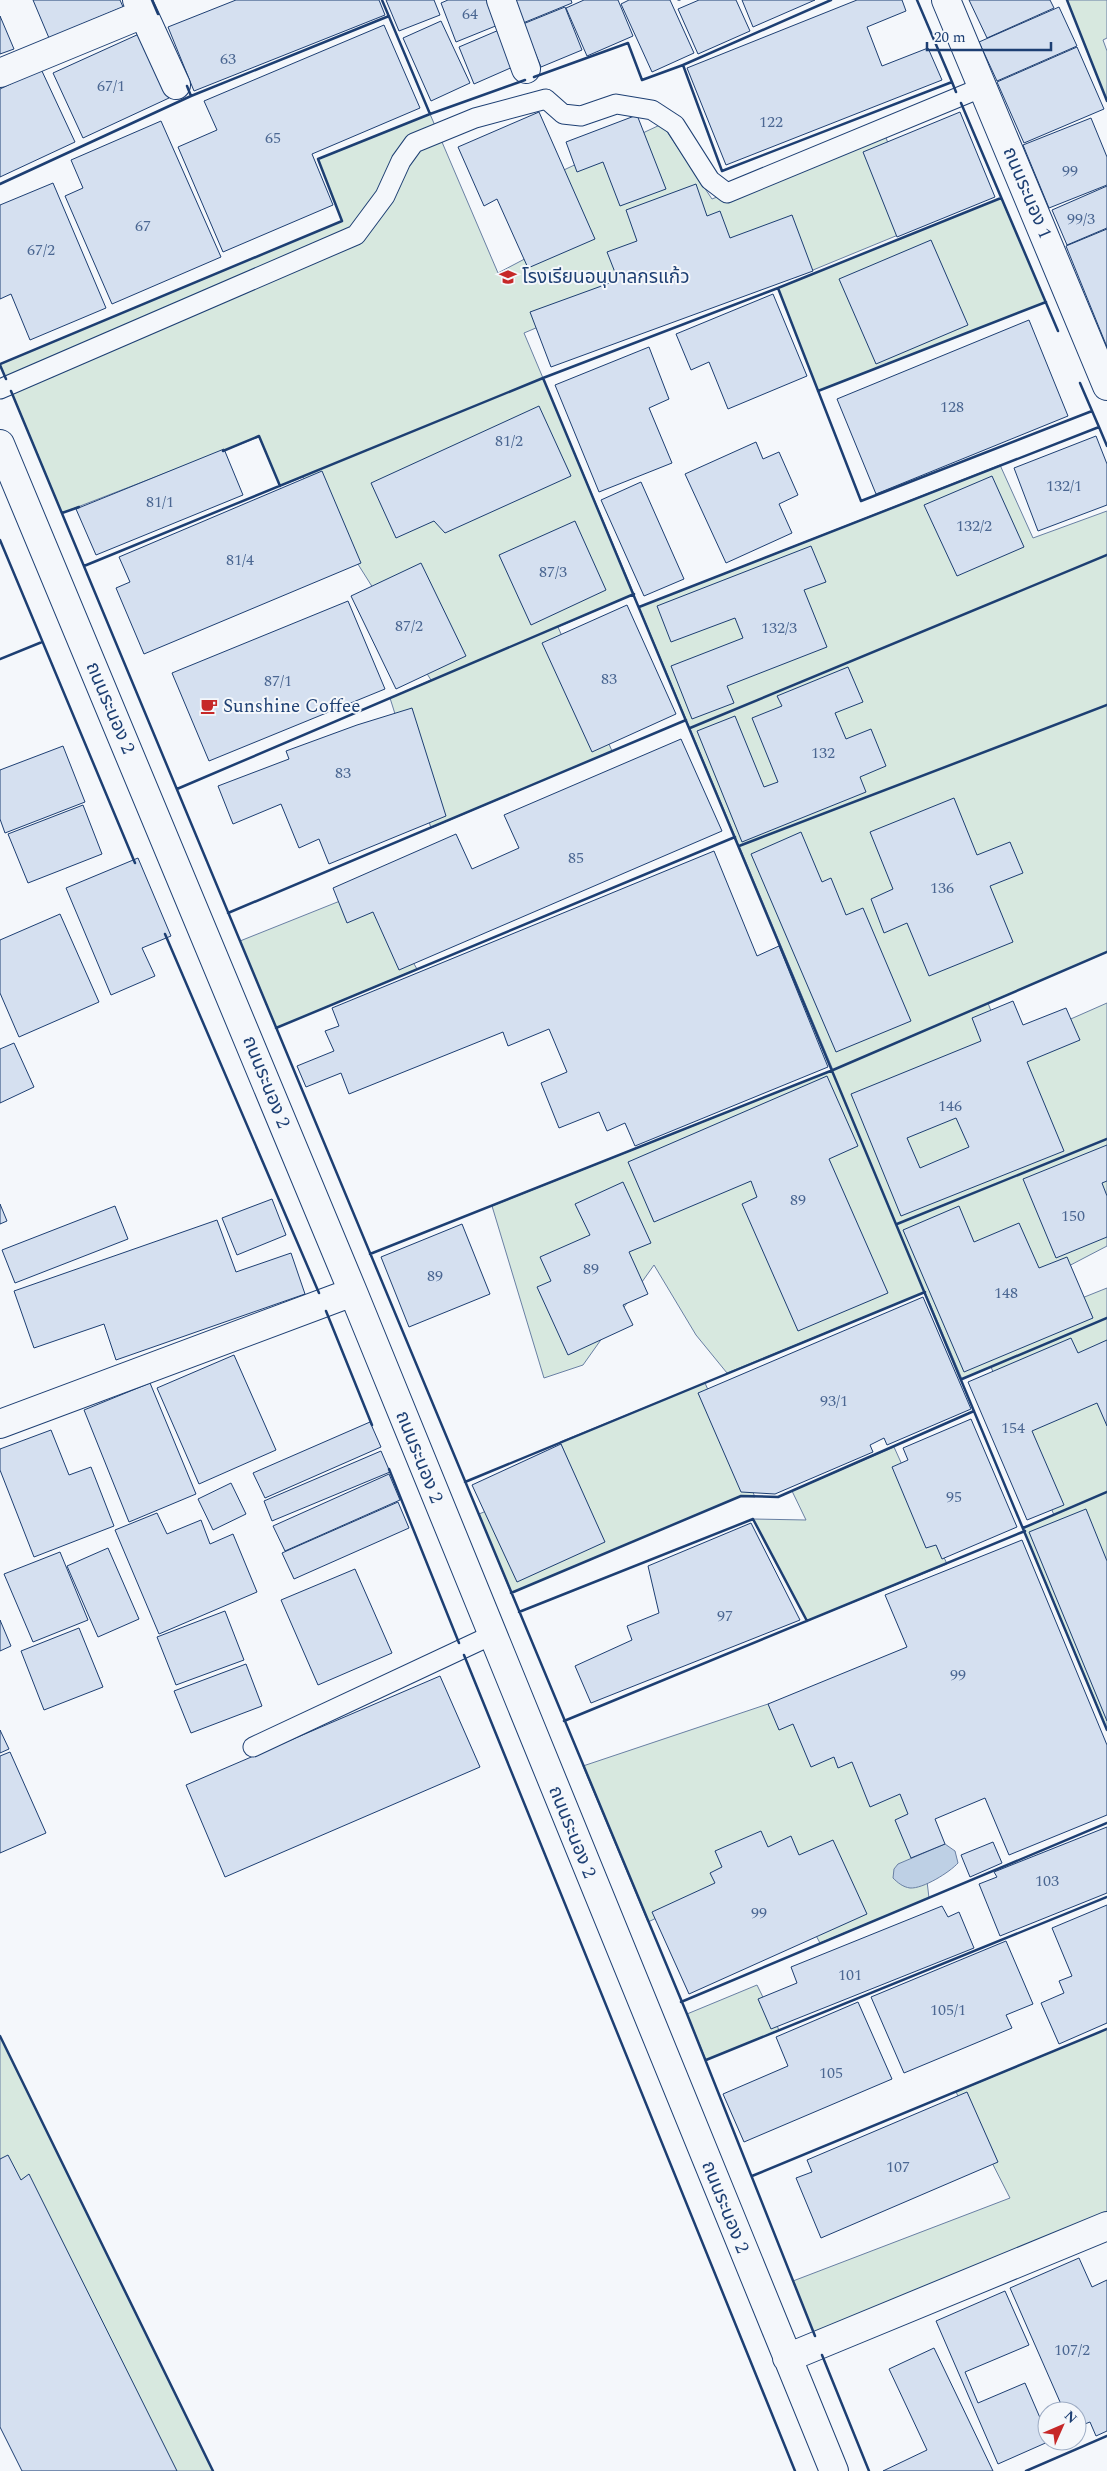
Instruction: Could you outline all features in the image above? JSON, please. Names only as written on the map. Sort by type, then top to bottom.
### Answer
[{"type":"street","points":[[501,0],[526,69]]},
{"type":"street","name":"ถนนระนอง 1","points":[[946,0],[1107,386]]},
{"type":"street","points":[[0,74],[140,7],[176,85]]},
{"type":"street","name":"ถนนระนอง 2","points":[[0,444],[353,1292],[834,2471]]},
{"type":"street","points":[[0,1424],[353,1292]]},
{"type":"street","points":[[787,2358],[1107,2226]]},
{"type":"lane","points":[[0,389],[356,235],[384,196],[401,160],[414,143],[475,118],[546,100],[563,114],[581,116],[616,104],[652,110],[675,125],[710,180],[727,193],[983,87]]},
{"type":"lane","points":[[253,1747],[492,1635]]},
{"type":"shaded area","points":[[1067,0],[1107,0],[1107,38],[1103,40],[1107,51],[1107,101]]},
{"type":"shaded area","name":"โรงเรียนอนุบาลกรแก้ว","points":[[430,114],[498,273],[574,233],[551,176],[662,124],[712,199],[883,130],[920,226],[796,277],[692,262],[524,333],[634,594],[558,627],[612,751],[431,828],[390,698],[431,680],[303,477],[280,486],[259,437],[62,513],[0,364],[342,221],[318,159]]},
{"type":"shaded area","points":[[1001,198],[1046,302],[818,391],[778,288]]},
{"type":"shaded area","points":[[1000,465],[1033,538],[1107,511],[1107,952],[988,1003],[1005,1048],[1107,1003],[1107,1194],[1104,1197],[1107,1204],[1107,1246],[1061,1270],[1072,1302],[1107,1288],[1107,1729],[1023,1528],[1054,1515],[991,1367],[962,1379],[925,1292],[727,1373],[696,1335],[654,1265],[583,1365],[544,1378],[492,1206],[833,1070],[639,607]]},
{"type":"shaded area","points":[[370,889],[417,969],[276,1028],[240,941]]},
{"type":"shaded area","points":[[705,1383],[755,1497],[741,1496],[511,1593],[479,1514],[574,1475],[560,1442]]},
{"type":"shaded area","points":[[894,1447],[947,1564],[807,1621],[753,1519],[806,1520],[792,1491]]},
{"type":"shaded area","points":[[768,1704],[914,1773],[929,1898],[820,1943],[776,1861],[648,1922],[583,1766]]},
{"type":"shaded area","points":[[757,1985],[779,2030],[706,2060],[687,2014]]},
{"type":"shaded area","points":[[1107,2029],[1107,2212],[814,2333],[793,2281],[1010,2198],[956,2092]]},
{"type":"shaded area","points":[[0,2036],[213,2471],[110,2471],[0,2264]]},
{"type":"water","points":[[945,1844],[955,1851],[958,1863],[943,1875],[915,1888],[905,1887],[893,1878],[894,1869],[898,1864]]},
{"type":"building","points":[[33,0],[120,0],[123,7],[49,38]]},
{"type":"building","points":[[236,0],[379,0],[385,15],[194,91],[168,27]]},
{"type":"building","points":[[386,0],[434,0],[440,15],[399,31]]},
{"type":"building","points":[[448,0],[488,0],[498,25],[456,42],[441,3]]},
{"type":"building","points":[[514,0],[571,0],[572,3],[523,23]]},
{"type":"building","points":[[584,0],[618,0],[633,36],[587,56],[566,8]]},
{"type":"building","points":[[629,0],[670,0],[694,53],[652,72],[621,4]]},
{"type":"building","points":[[699,0],[736,0],[750,31],[698,54],[678,9]]},
{"type":"building","points":[[742,0],[815,0],[753,27]]},
{"type":"building","points":[[857,0],[902,0],[906,11],[867,27],[882,66],[928,48],[942,80],[726,165],[687,68]]},
{"type":"building","points":[[969,0],[1050,0],[1054,8],[987,38]]},
{"type":"building","points":[[565,7],[582,50],[541,67],[523,24]]},
{"type":"building","points":[[1059,7],[1077,46],[997,81],[979,42]]},
{"type":"building","points":[[0,16],[14,49],[0,54]]},
{"type":"building","points":[[441,21],[470,83],[431,101],[403,38]]},
{"type":"building","points":[[384,25],[420,108],[312,154],[333,205],[223,252],[178,147],[217,130],[204,101]]},
{"type":"building","points":[[499,30],[515,66],[474,84],[459,47]]},
{"type":"building","points":[[139,34],[169,98],[83,138],[53,73]]},
{"type":"building","points":[[1077,47],[1104,109],[1024,143],[997,82]]},
{"type":"building","points":[[41,69],[75,142],[0,177],[0,89]]},
{"type":"building","points":[[539,112],[595,239],[528,268],[497,199],[484,206],[458,147]]},
{"type":"building","points":[[960,112],[995,197],[897,237],[863,152]]},
{"type":"building","points":[[637,115],[666,189],[620,206],[603,162],[577,172],[566,142]]},
{"type":"building","points":[[1091,118],[1107,157],[1107,185],[1049,208],[1023,145]]},
{"type":"building","points":[[161,121],[221,257],[112,304],[65,196],[83,188],[71,160]]},
{"type":"building","points":[[53,183],[106,308],[30,340],[11,294],[0,299],[0,205]]},
{"type":"building","points":[[696,184],[707,216],[720,211],[730,238],[792,215],[813,271],[551,367],[530,312],[618,280],[607,252],[637,241],[626,210]]},
{"type":"building","points":[[1107,186],[1107,228],[1067,245],[1052,210]]},
{"type":"building","points":[[1107,229],[1107,347],[1066,246]]},
{"type":"building","points":[[931,240],[968,325],[876,364],[839,279]]},
{"type":"building","points":[[773,294],[807,376],[728,409],[709,362],[691,370],[676,334]]},
{"type":"building","points":[[1029,320],[1068,416],[876,494],[837,399]]},
{"type":"building","points":[[649,347],[669,399],[649,408],[672,463],[599,492],[555,385]]},
{"type":"building","points":[[539,406],[571,476],[445,533],[434,521],[396,538],[371,483]]},
{"type":"building","points":[[1096,436],[1107,464],[1107,505],[1038,531],[1014,468]]},
{"type":"building","points":[[756,442],[763,459],[779,452],[798,495],[779,504],[792,533],[726,563],[685,474]]},
{"type":"building","points":[[224,449],[243,495],[96,555],[76,509]]},
{"type":"building","points":[[322,471],[361,563],[144,654],[116,588],[130,582],[119,557]]},
{"type":"building","points":[[992,476],[1024,547],[957,576],[924,505]]},
{"type":"building","points":[[641,482],[684,579],[644,596],[601,500]]},
{"type":"building","points":[[575,521],[606,590],[531,625],[499,555]]},
{"type":"building","points":[[811,546],[826,582],[804,590],[827,647],[727,686],[734,703],[692,719],[671,666],[743,638],[735,618],[671,642],[657,606]]},
{"type":"building","points":[[421,563],[466,656],[396,689],[351,596]]},
{"type":"building","points":[[348,601],[385,689],[209,761],[172,673]]},
{"type":"building","points":[[627,605],[676,714],[592,752],[542,643]]},
{"type":"building","points":[[848,667],[863,702],[835,713],[846,739],[871,729],[886,766],[860,777],[866,792],[742,842],[697,731],[735,716],[764,787],[778,782],[752,718],[782,706],[777,696]]},
{"type":"building","points":[[412,708],[446,816],[329,864],[319,839],[299,848],[281,804],[233,824],[218,786],[289,759],[286,751],[357,725]]},
{"type":"building","points":[[681,739],[722,831],[399,970],[373,912],[347,923],[333,888],[456,834],[472,869],[519,848],[504,815]]},
{"type":"building","points":[[63,746],[85,802],[5,833],[0,819],[0,770]]},
{"type":"building","points":[[954,798],[977,855],[1010,842],[1023,873],[990,886],[1013,942],[929,976],[907,923],[884,933],[871,899],[893,889],[870,832]]},
{"type":"building","points":[[83,805],[102,854],[28,883],[8,834]]},
{"type":"building","points":[[801,832],[822,882],[831,878],[846,915],[863,908],[911,1021],[836,1052],[751,854]]},
{"type":"building","points":[[714,851],[757,956],[779,946],[828,1067],[635,1146],[625,1123],[607,1131],[599,1112],[559,1128],[541,1083],[567,1072],[549,1029],[508,1046],[503,1032],[349,1094],[341,1073],[306,1087],[297,1066],[334,1051],[325,1031],[339,1026],[332,1008]]},
{"type":"building","points":[[138,858],[171,936],[142,948],[155,976],[111,995],[66,888]]},
{"type":"building","points":[[60,914],[99,1002],[19,1037],[0,993],[0,940]]},
{"type":"building","points":[[1013,1001],[1023,1025],[1066,1008],[1080,1040],[1027,1062],[1064,1151],[901,1216],[851,1094],[981,1041],[972,1018]],"holes":[[[956,1118],[969,1147],[920,1168],[907,1138]]]},
{"type":"building","points":[[14,1043],[34,1087],[0,1103],[0,1049]]},
{"type":"building","points":[[827,1076],[858,1146],[829,1159],[888,1293],[798,1331],[742,1204],[757,1197],[751,1181],[654,1222],[628,1162]]},
{"type":"building","points":[[1107,1145],[1107,1181],[1102,1183],[1107,1196],[1107,1237],[1056,1258],[1023,1179]]},
{"type":"building","points":[[623,1182],[651,1243],[629,1252],[648,1294],[623,1305],[633,1325],[568,1355],[537,1287],[551,1281],[540,1257],[590,1235],[575,1204]]},
{"type":"building","points":[[272,1199],[286,1235],[237,1255],[222,1218]]},
{"type":"building","points":[[0,1204],[7,1221],[0,1224]]},
{"type":"building","points":[[115,1206],[128,1239],[15,1283],[2,1250]]},
{"type":"building","points":[[959,1206],[974,1242],[1019,1223],[1039,1268],[1067,1257],[1093,1318],[964,1372],[903,1230]]},
{"type":"building","points":[[217,1220],[236,1272],[291,1253],[305,1294],[116,1360],[104,1324],[34,1348],[14,1291]]},
{"type":"building","points":[[462,1224],[490,1294],[409,1327],[381,1257]]},
{"type":"building","points":[[923,1297],[971,1409],[887,1445],[884,1438],[870,1445],[873,1452],[775,1494],[741,1492],[698,1393]]},
{"type":"building","points":[[1071,1338],[1078,1353],[1107,1340],[1107,1426],[1097,1403],[1032,1431],[1064,1505],[1027,1520],[968,1382]]},
{"type":"building","points":[[234,1355],[276,1450],[199,1484],[157,1388]]},
{"type":"building","points":[[150,1383],[196,1494],[129,1522],[84,1410]]},
{"type":"building","points":[[971,1419],[1017,1527],[942,1559],[936,1545],[926,1548],[892,1467],[908,1460],[903,1448]]},
{"type":"building","points":[[370,1422],[381,1447],[265,1498],[253,1473]]},
{"type":"building","points":[[51,1430],[69,1475],[91,1467],[114,1526],[34,1557],[0,1470],[0,1449]]},
{"type":"building","points":[[561,1444],[605,1542],[517,1582],[472,1485]]},
{"type":"building","points":[[381,1451],[390,1472],[272,1521],[264,1501]]},
{"type":"building","points":[[389,1474],[400,1500],[285,1551],[273,1526]]},
{"type":"building","points":[[231,1483],[246,1514],[213,1530],[198,1499]]},
{"type":"building","points":[[398,1502],[409,1528],[294,1579],[282,1553]]},
{"type":"building","points":[[1086,1509],[1107,1561],[1107,1721],[1029,1532]]},
{"type":"building","points":[[157,1513],[167,1534],[201,1520],[210,1544],[233,1534],[257,1592],[159,1634],[115,1530]]},
{"type":"building","points":[[751,1523],[800,1620],[591,1703],[575,1666],[632,1640],[627,1626],[659,1613],[648,1566]]},
{"type":"building","points":[[1022,1540],[1107,1745],[1107,1815],[1009,1855],[985,1798],[935,1819],[945,1844],[911,1858],[895,1820],[908,1814],[900,1794],[870,1807],[852,1762],[838,1768],[834,1757],[811,1767],[793,1724],[779,1730],[768,1704],[907,1647],[885,1595]]},
{"type":"building","points":[[108,1548],[139,1619],[98,1637],[67,1566]]},
{"type":"building","points":[[60,1552],[88,1620],[33,1642],[4,1574]]},
{"type":"building","points":[[355,1569],[392,1653],[318,1685],[281,1600]]},
{"type":"building","points":[[225,1611],[244,1660],[176,1685],[157,1637]]},
{"type":"building","points":[[0,1620],[11,1646],[0,1651]]},
{"type":"building","points":[[79,1628],[103,1687],[44,1710],[21,1651]]},
{"type":"building","points":[[246,1664],[262,1706],[191,1733],[174,1691]]},
{"type":"building","points":[[440,1676],[480,1767],[225,1877],[186,1785]]},
{"type":"building","points":[[0,1730],[9,1749],[0,1753]]},
{"type":"building","points":[[10,1752],[46,1833],[0,1853],[0,1756]]},
{"type":"building","points":[[1107,1827],[1107,1893],[1000,1936],[979,1884],[997,1877],[994,1872]]},
{"type":"building","points":[[761,1831],[768,1847],[791,1836],[799,1855],[833,1840],[867,1914],[689,1994],[652,1912],[715,1883],[710,1873],[722,1867],[715,1851]]},
{"type":"building","points":[[993,1842],[1002,1863],[970,1877],[961,1855]]},
{"type":"building","points":[[1107,1905],[1107,2023],[1059,2044],[1041,2003],[1064,1993],[1059,1981],[1072,1976],[1052,1928]]},
{"type":"building","points":[[942,1906],[948,1917],[959,1912],[974,1948],[771,2029],[758,1999],[797,1983],[791,1967]]},
{"type":"building","points":[[1006,1941],[1033,2004],[1006,2015],[1012,2028],[904,2073],[871,1997]]},
{"type":"building","points":[[858,2002],[892,2079],[744,2142],[723,2094],[788,2066],[776,2037]]},
{"type":"building","points":[[967,2092],[998,2162],[821,2238],[796,2178],[812,2172],[807,2160]]},
{"type":"building","points":[[8,2155],[21,2180],[29,2174],[177,2471],[22,2471],[0,2427],[0,2159]]},
{"type":"building","points":[[1079,2258],[1092,2287],[1107,2280],[1107,2431],[1096,2436],[1090,2422],[1087,2423],[1087,2401],[1060,2401],[1010,2288]]},
{"type":"building","points":[[1005,2291],[1029,2345],[965,2372],[978,2403],[1025,2383],[1037,2411],[1037,2447],[998,2464],[936,2321]]},
{"type":"building","points":[[934,2348],[993,2471],[883,2471],[927,2450],[889,2369]]},
{"type":"wall","points":[[152,0],[158,14]]},
{"type":"wall","points":[[382,0],[430,114]]},
{"type":"wall","points":[[683,65],[831,0]]},
{"type":"wall","points":[[917,0],[952,82]]},
{"type":"wall","points":[[1067,0],[1107,101]]},
{"type":"wall","points":[[187,86],[191,96],[389,16]]},
{"type":"wall","points":[[534,77],[628,43],[642,80],[683,65],[722,171],[952,82],[956,92]]},
{"type":"wall","points":[[0,364],[342,221],[318,159],[430,114],[525,80]]},
{"type":"wall","points":[[0,184],[191,96]]},
{"type":"wall","points":[[961,103],[1058,331]]},
{"type":"wall","points":[[778,288],[1001,198]]},
{"type":"wall","points":[[84,566],[543,378],[778,288],[861,501],[1092,411]]},
{"type":"wall","points":[[818,391],[1046,302]]},
{"type":"wall","points":[[0,365],[6,379]]},
{"type":"wall","points":[[543,378],[1107,1730]]},
{"type":"wall","points":[[1080,383],[1099,427]]},
{"type":"wall","points":[[11,391],[687,2014],[815,2336]]},
{"type":"wall","points":[[639,607],[1099,427],[1107,446]]},
{"type":"wall","points":[[223,451],[259,436],[280,486]]},
{"type":"wall","points":[[62,513],[79,507]]},
{"type":"wall","points":[[0,540],[135,863]]},
{"type":"wall","points":[[690,728],[1107,555]]},
{"type":"wall","points":[[177,789],[634,594]]},
{"type":"wall","points":[[0,659],[42,642]]},
{"type":"wall","points":[[739,846],[1107,705]]},
{"type":"wall","points":[[228,913],[686,720]]},
{"type":"wall","points":[[276,1028],[735,837]]},
{"type":"wall","points":[[165,934],[319,1293]]},
{"type":"wall","points":[[370,1254],[833,1070],[1107,952]]},
{"type":"wall","points":[[897,1224],[1107,1139]]},
{"type":"wall","points":[[465,1482],[925,1292]]},
{"type":"wall","points":[[326,1311],[372,1425]]},
{"type":"wall","points":[[962,1379],[1107,1318]]},
{"type":"wall","points":[[511,1593],[741,1496],[778,1497],[974,1411]]},
{"type":"wall","points":[[389,1469],[459,1643]]},
{"type":"wall","points":[[1023,1528],[1107,1492]]},
{"type":"wall","points":[[519,1612],[753,1519],[807,1621]]},
{"type":"wall","points":[[564,1721],[1025,1531]]},
{"type":"wall","points":[[464,1655],[795,2471]]},
{"type":"wall","points":[[681,2002],[1107,1823]]},
{"type":"wall","points":[[706,2060],[1107,1897]]},
{"type":"wall","points":[[752,2176],[1107,2029]]},
{"type":"wall","points":[[0,2036],[213,2471]]},
{"type":"wall","points":[[822,2355],[869,2471]]},
{"type":"wall","points":[[1026,2471],[1107,2436]]},
{"type":"place","name":"โรงเรียนอนุบาลกรแก้ว","points":[[508,277]]},
{"type":"place","name":"Sunshine Coffee","points":[[209,706]]}]
